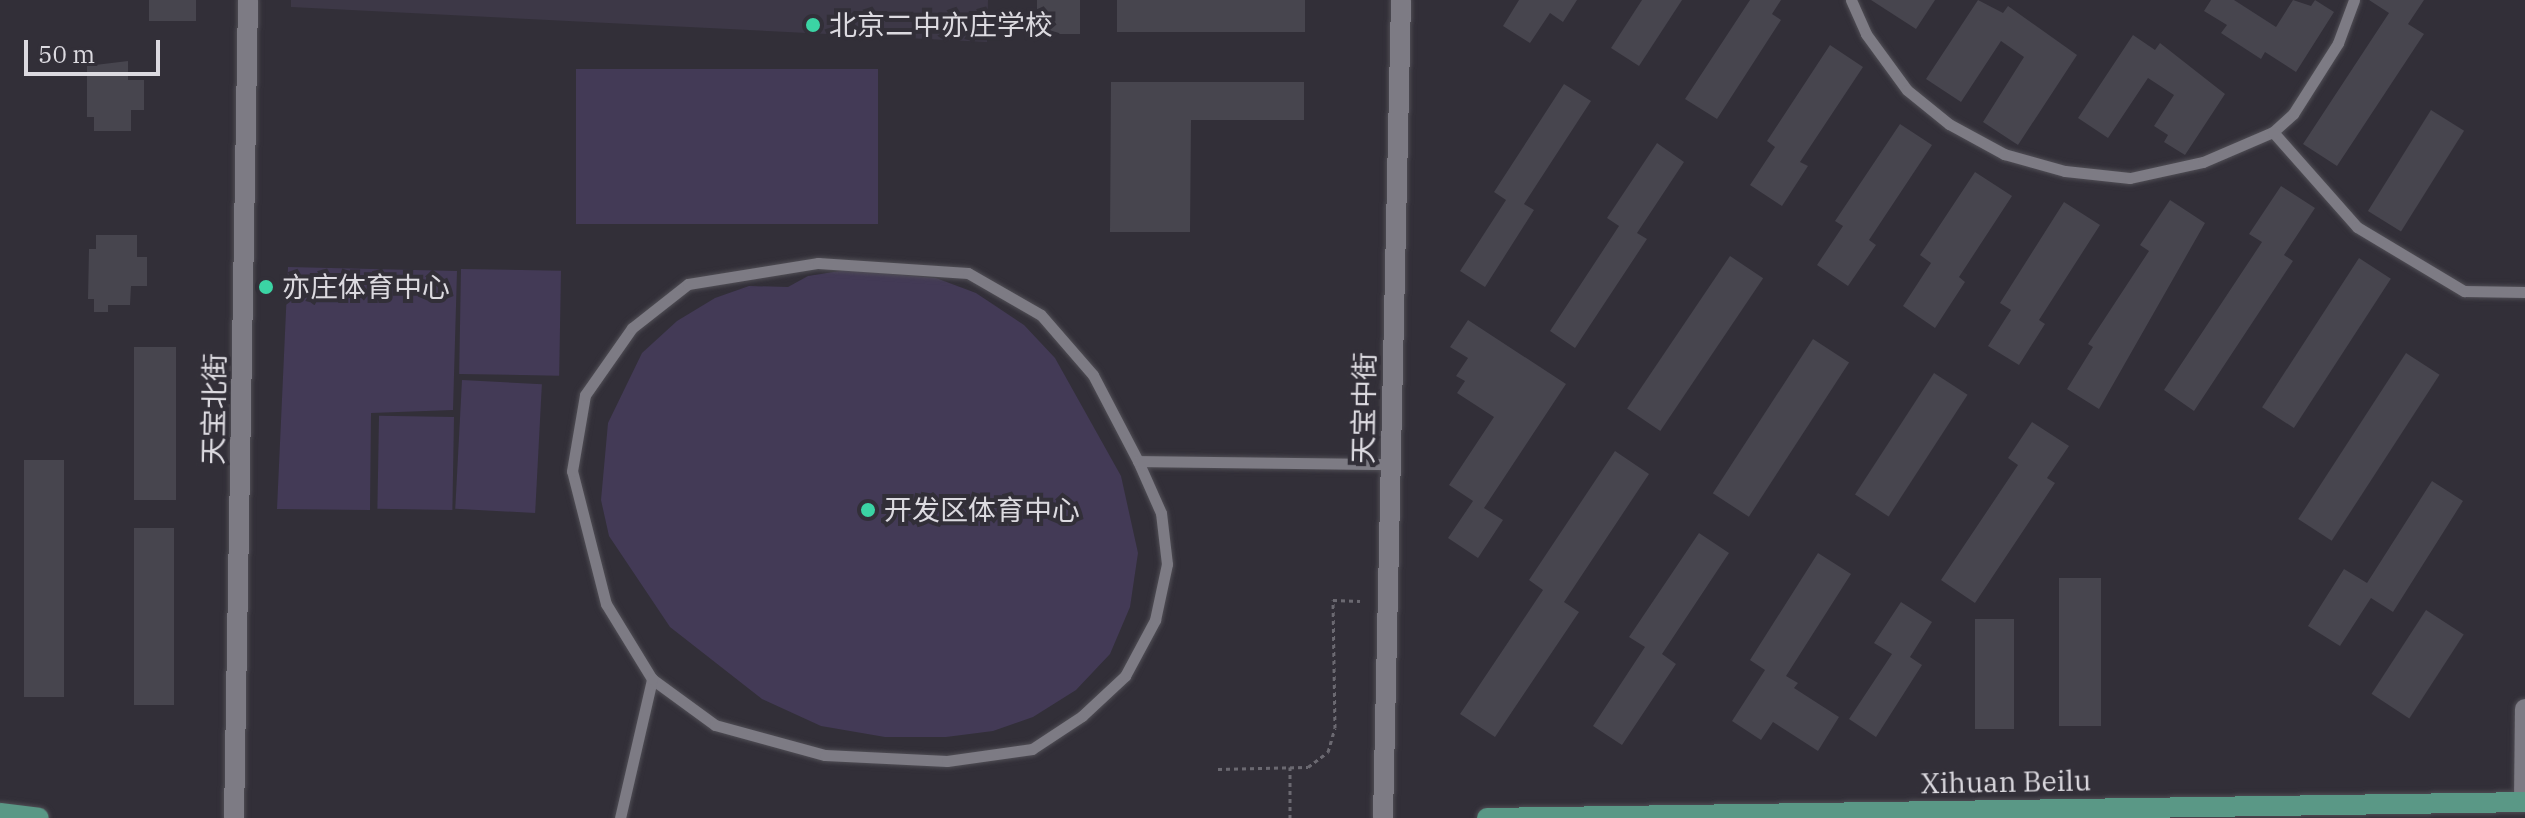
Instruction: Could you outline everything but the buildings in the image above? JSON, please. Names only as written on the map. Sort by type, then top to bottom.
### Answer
[{"type":"main road","name":"Xihuan Beilu","points":[[1487,818],[2524,802]]},
{"type":"main road","points":[[0,813],[39,818]]},
{"type":"street","name":"天宝北街","points":[[234,818],[248,0]]},
{"type":"street","name":"天宝中街","points":[[1383,818],[1401,0]]},
{"type":"street","points":[[2524,802],[2525,709]]},
{"type":"lane","points":[[1851,0],[1866,34],[1907,90],[1949,124],[2004,154],[2065,171],[2130,178],[2203,162],[2273,132],[2293,114],[2338,43],[2354,0]]},
{"type":"lane","points":[[2273,132],[2357,227],[2464,291],[2525,292]]},
{"type":"lane","points":[[818,263],[968,273],[1041,315],[1093,375],[1138,461],[1161,513],[1167,564],[1155,620],[1125,676],[1082,716],[1032,749],[947,761],[825,755],[715,725],[652,679],[606,604],[572,471],[585,395],[632,328],[688,284],[818,263]]},
{"type":"lane","points":[[1138,461],[1391,464]]},
{"type":"lane","points":[[620,818],[652,679]]},
{"type":"path","points":[[1218,769],[1290,767],[1320,762],[1333,741],[1333,600],[1360,601]]},
{"type":"path","points":[[1290,767],[1290,818]]},
{"type":"shaded area","name":"北京二中亦庄学校","points":[[291,0],[988,0],[987,42],[291,7]]},
{"type":"shaded area","points":[[576,69],[878,69],[878,224],[576,224]]},
{"type":"shaded area","points":[[288,267],[457,271],[453,410],[371,413],[370,510],[277,509]]},
{"type":"shaded area","points":[[461,269],[561,271],[559,376],[459,374]]},
{"type":"shaded area","name":"开发区体育中心","points":[[846,270],[936,278],[976,293],[1024,325],[1055,358],[1121,476],[1138,553],[1130,607],[1110,654],[1076,690],[1033,717],[993,731],[946,737],[885,737],[821,726],[762,699],[670,627],[609,536],[601,500],[608,423],[642,353],[677,321],[715,298],[749,286],[788,287],[808,276]]},
{"type":"shaded area","points":[[462,380],[542,384],[535,513],[455,509]]},
{"type":"shaded area","points":[[379,416],[454,417],[452,510],[377,509]]},
{"type":"place","name":"北京二中亦庄学校","points":[[813,25]]},
{"type":"place","name":"亦庄体育中心","points":[[266,287]]},
{"type":"place","name":"开发区体育中心","points":[[868,510]]}]
